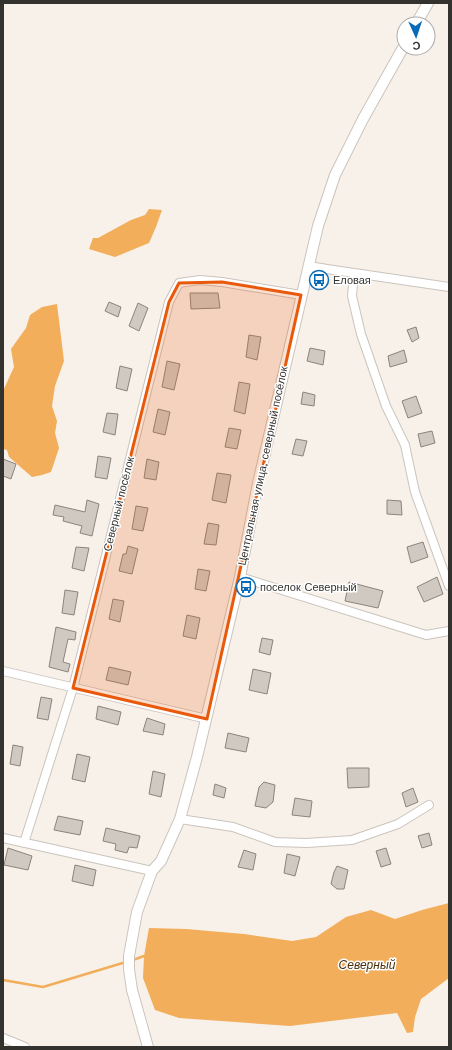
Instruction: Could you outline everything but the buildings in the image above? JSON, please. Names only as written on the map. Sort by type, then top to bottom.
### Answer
[{"type":"street","points":[[421,16],[428,3]]},
{"type":"street","name":"Центральная улица, северный посёлок","points":[[148,1047],[132,990],[129,956],[137,912],[152,871],[161,861],[180,819],[207,719],[240,577],[258,483],[318,226],[335,175],[363,119],[398,56]]},
{"type":"street","points":[[309,266],[449,287]]},
{"type":"street","points":[[354,273],[352,296],[361,334],[386,406],[405,445],[415,492],[449,586]]},
{"type":"street","name":"Северный посёлок","points":[[24,843],[73,688],[169,302],[175,289],[179,283],[200,280],[222,282],[301,295]]},
{"type":"street","points":[[240,577],[426,635],[449,631]]},
{"type":"street","points":[[3,671],[207,719]]},
{"type":"street","points":[[180,819],[233,827],[275,842],[307,843],[352,840],[398,824],[429,805]]},
{"type":"street","points":[[3,838],[152,871]]},
{"type":"street","points":[[3,1038],[25,1047]]},
{"type":"highlighted area","points":[[222,282],[301,295],[207,719],[73,688],[169,302],[179,283]]},
{"type":"water","points":[[149,209],[162,210],[149,243],[115,257],[89,249],[93,238],[98,238],[131,220],[145,215]]},
{"type":"water","points":[[57,304],[64,361],[55,386],[52,406],[57,421],[55,433],[59,448],[51,472],[32,477],[9,457],[7,450],[3,449],[3,391],[14,367],[11,349],[26,328],[30,315],[42,307]]},
{"type":"water","name":"Северный","points":[[449,903],[449,978],[421,999],[415,1017],[413,1032],[407,1033],[397,1013],[290,1026],[179,1018],[155,1010],[143,978],[144,956],[149,928],[186,929],[244,934],[292,941],[316,937],[346,917],[371,910],[395,919]]},
{"type":"waterway","points":[[133,960],[144,956]]},
{"type":"waterway","points":[[3,980],[43,987],[126,962]]},
{"type":"place","name":"Еловая","points":[[319,280]]},
{"type":"place","name":"поселок Северный","points":[[246,587]]}]
